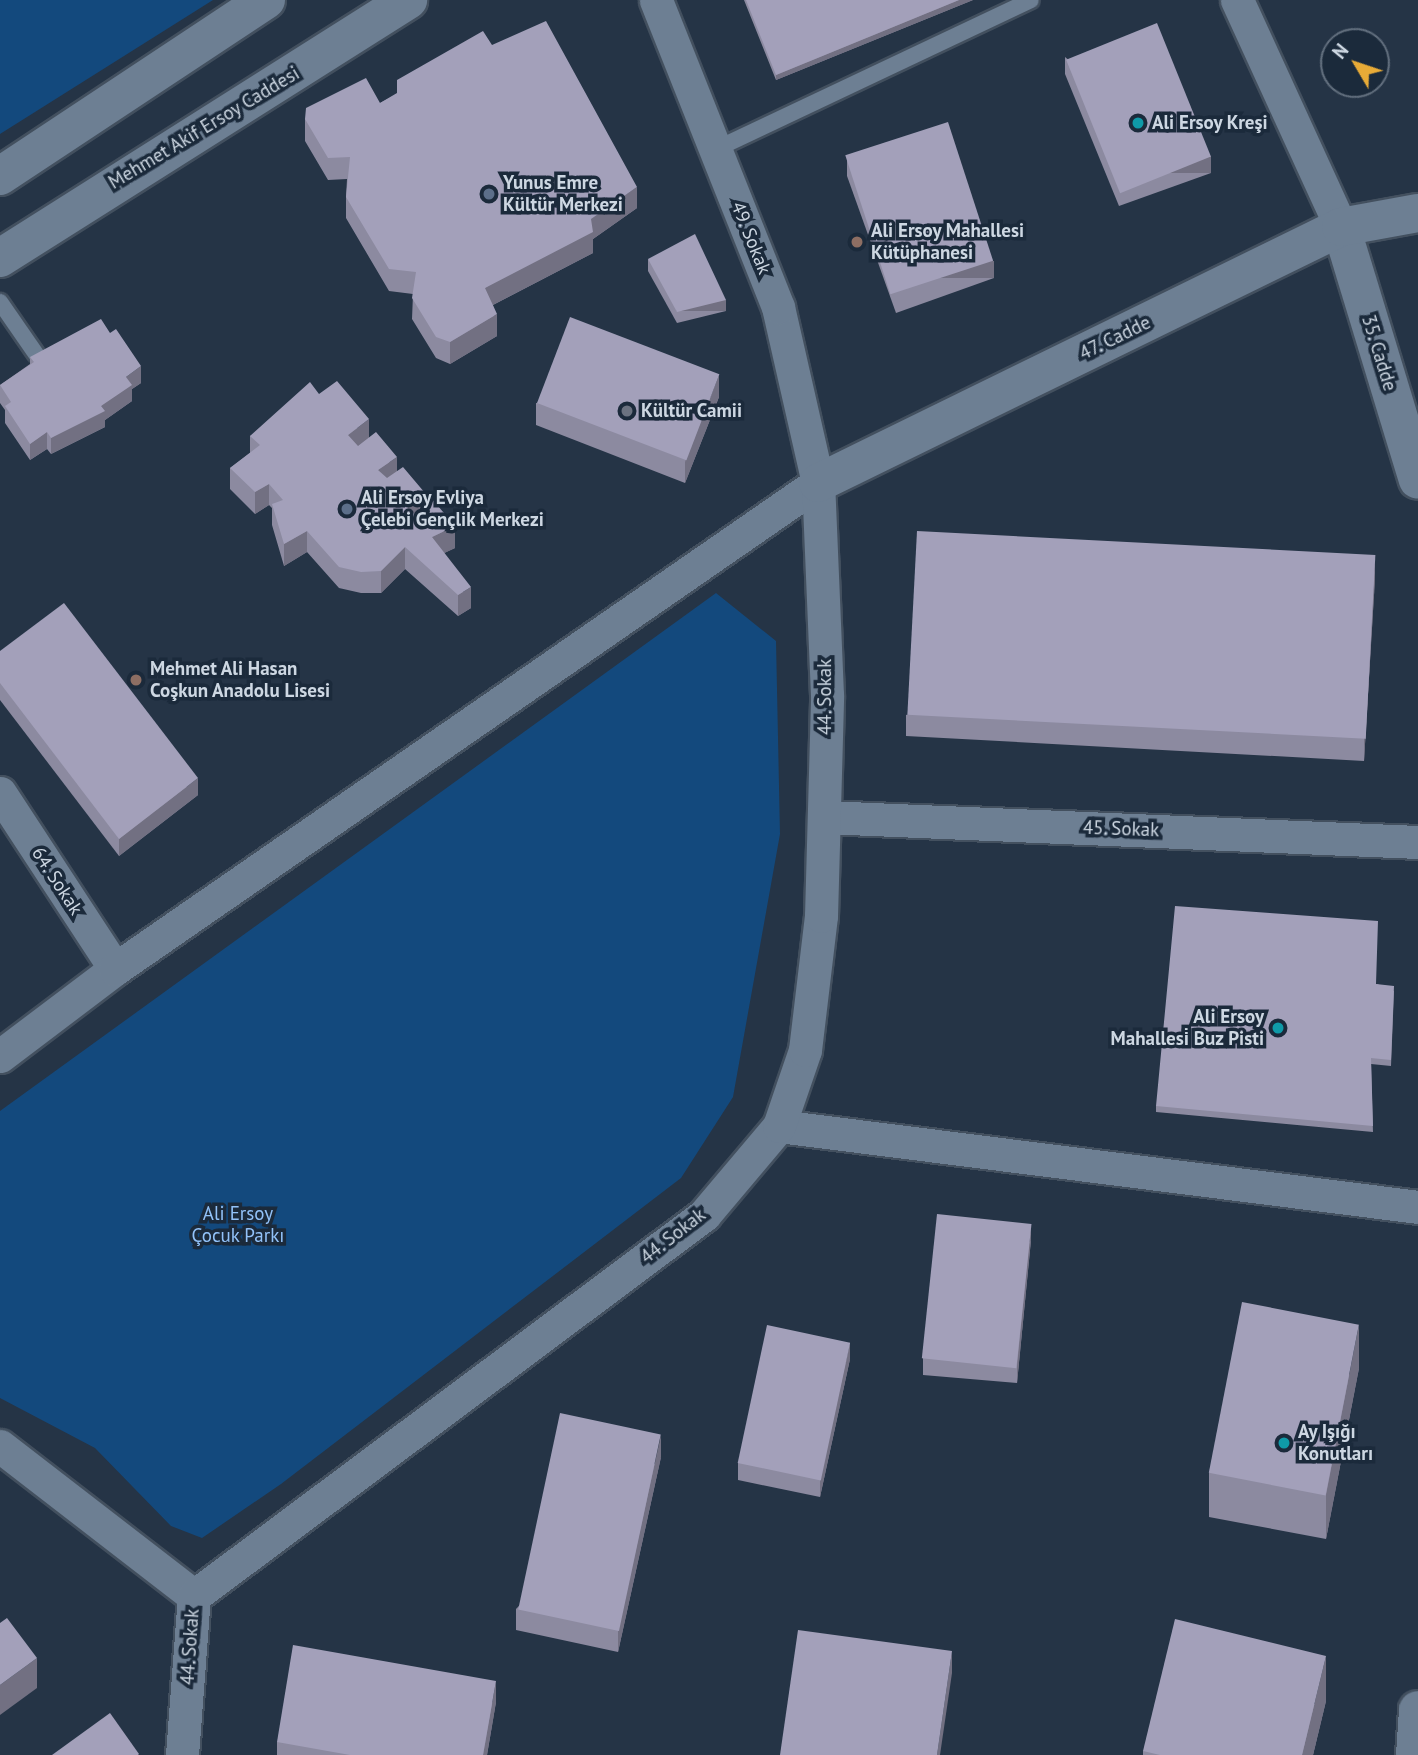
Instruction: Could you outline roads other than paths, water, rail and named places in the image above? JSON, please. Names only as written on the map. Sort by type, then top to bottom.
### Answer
[{"type":"street","points":[[0,176],[266,0]]},
{"type":"street","name":"Mehmet Akif Ersoy Caddesi","points":[[0,258],[408,0]]},
{"type":"street","name":"49. Sokak","points":[[656,0],[778,307],[818,484]]},
{"type":"street","points":[[1237,0],[1341,227]]},
{"type":"street","name":"47. Cadde","points":[[818,484],[1341,227],[1418,212]]},
{"type":"street","name":"35. Cadde","points":[[1341,227],[1418,480]]},
{"type":"street","points":[[0,1056],[115,969],[818,484]]},
{"type":"street","name":"44. Sokak","points":[[182,1755],[194,1596],[704,1215],[779,1126],[805,1050],[821,916],[827,695],[818,484]]},
{"type":"street","name":"64. Sokak","points":[[0,793],[115,969]]},
{"type":"street","name":"45. Sokak","points":[[824,817],[1418,842]]},
{"type":"street","points":[[779,1126],[1418,1207]]},
{"type":"street","points":[[0,1446],[194,1596]]},
{"type":"street","points":[[1415,1755],[1418,1710]]},
{"type":"lane","points":[[716,149],[1031,0]]},
{"type":"lane","points":[[0,302],[36,354]]},
{"type":"place","name":"Ali Ersoy Kreşi","points":[[1138,123]]},
{"type":"place","name":"Yunus Emre Kültür Merkezi","points":[[489,194]]},
{"type":"place","name":"Ali Ersoy Mahallesi Kütüphanesi","points":[[857,242]]},
{"type":"place","name":"Kültür Camii","points":[[627,411]]},
{"type":"place","name":"Ali Ersoy Evliya Çelebi Gençlik Merkezi","points":[[347,509]]},
{"type":"place","name":"Mehmet Ali Hasan Coşkun Anadolu Lisesi","points":[[136,680]]},
{"type":"place","name":"Ali Ersoy Mahallesi̇ Buz Pisti","points":[[1278,1028]]},
{"type":"place","name":"Ay Işığı Konutları","points":[[1284,1443]]},
{"type":"park label","name":"Ali Ersoy Çocuk Parkı","points":[[238,1225]]}]
